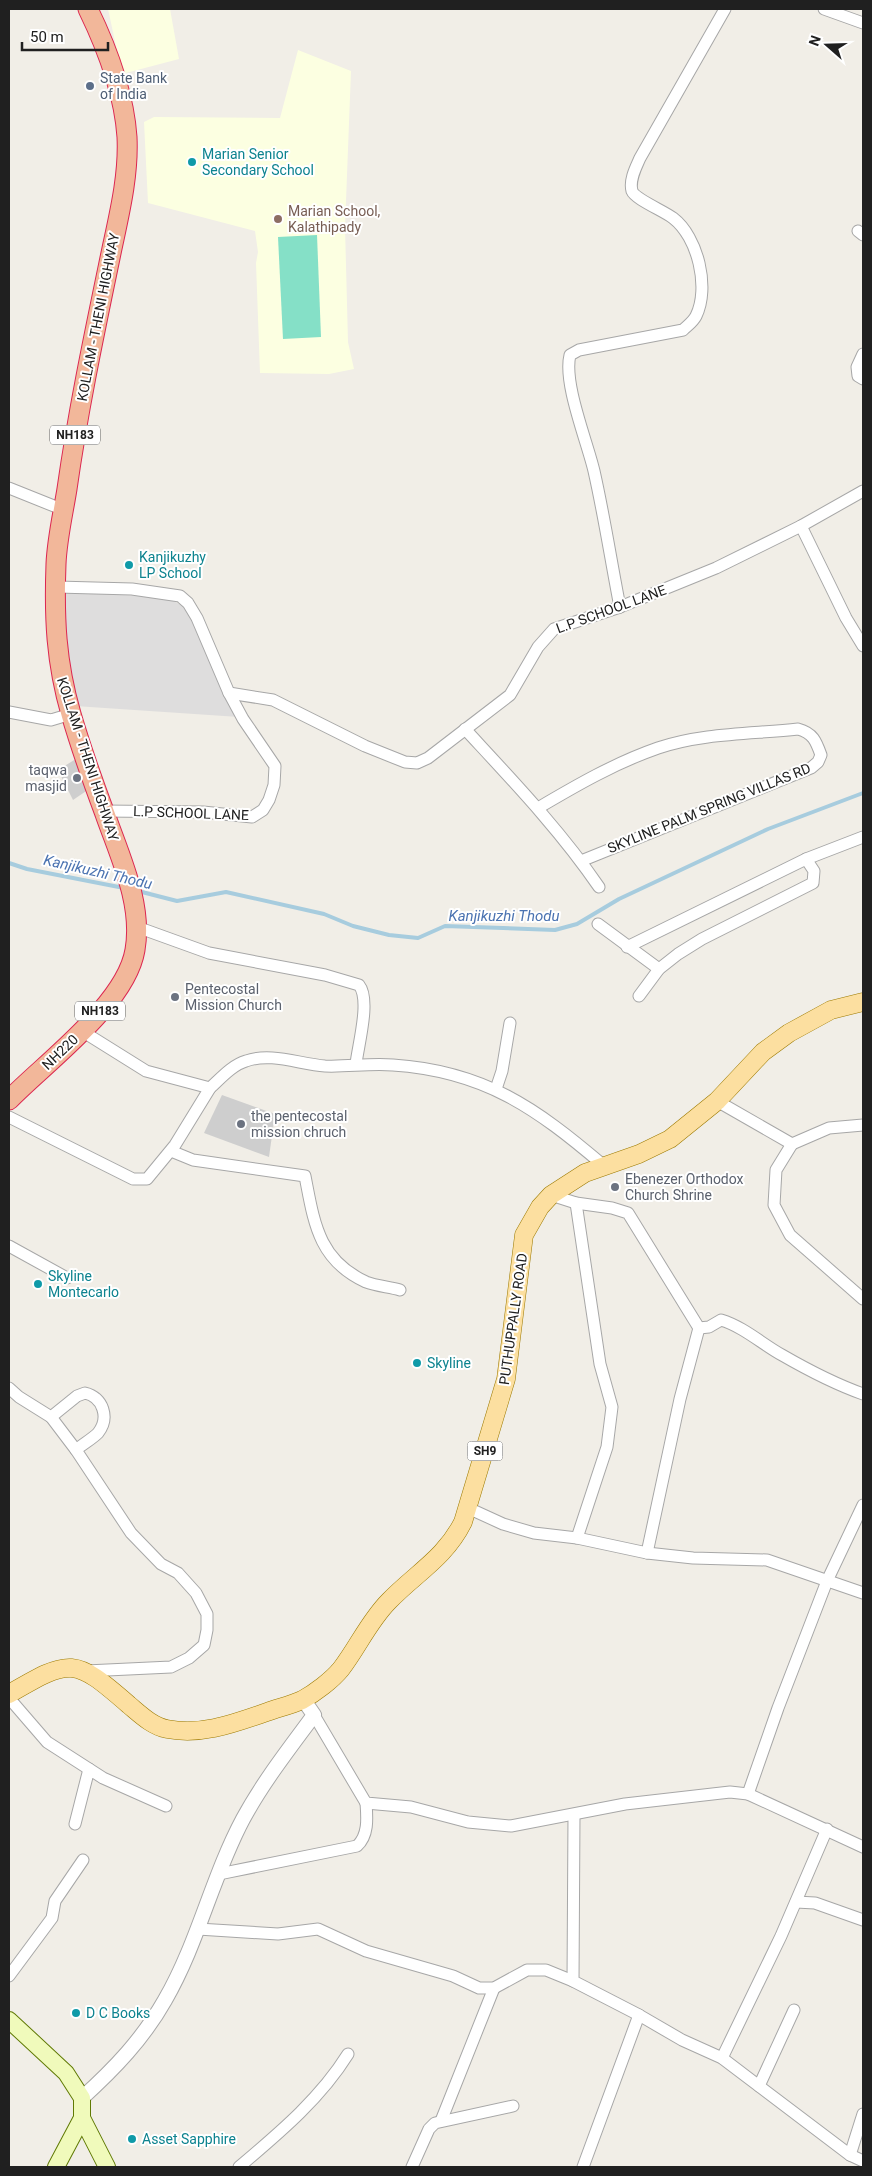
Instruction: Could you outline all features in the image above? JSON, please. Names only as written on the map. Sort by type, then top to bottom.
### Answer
[{"type":"highway","name":"KOLLAM - THENI HIGHWAY","points":[[88,9],[107,51],[120,98],[125,121],[126,156],[120,213],[85,373],[57,553],[57,651],[71,714],[103,811],[122,860]]},
{"type":"highway","name":"NH220","points":[[9,1100],[82,1031],[114,994],[128,970],[134,955],[137,927],[132,895],[122,860]]},
{"type":"main road","name":"PUTHUPPALLY ROAD","points":[[9,1694],[46,1672],[60,1667],[74,1666],[85,1671],[117,1694],[146,1720],[166,1729],[195,1731],[224,1726],[303,1699],[340,1670],[373,1620],[389,1600],[438,1559],[454,1540],[468,1508],[506,1379],[524,1235],[531,1220],[551,1195],[585,1173],[639,1154],[670,1140],[718,1101],[763,1052],[789,1033],[831,1010],[863,1002]]},
{"type":"main road","points":[[9,2020],[66,2073],[82,2098],[82,2118],[107,2167]]},
{"type":"main road","points":[[56,2167],[82,2118]]},
{"type":"street","points":[[620,606],[594,471],[574,397],[568,363],[570,355],[579,350],[683,330],[695,318],[701,292],[697,253],[687,232],[674,218],[638,198],[633,192],[632,184],[640,158],[725,9]]},
{"type":"street","points":[[824,9],[863,23]]},
{"type":"street","points":[[863,354],[857,367],[858,376],[863,378]]},
{"type":"street","points":[[9,488],[64,510]]},
{"type":"street","name":"L.P SCHOOL LANE","points":[[229,692],[273,700],[365,746],[405,762],[417,763],[428,758],[510,695],[541,642],[554,629],[620,606],[716,568],[801,526],[863,491]]},
{"type":"street","points":[[801,526],[846,618],[863,646]]},
{"type":"street","name":"L.P SCHOOL LANE","points":[[57,587],[132,589],[180,596],[188,603],[197,618],[229,692],[251,732],[271,757],[275,766],[274,785],[263,810],[252,817],[203,812],[103,811]]},
{"type":"street","points":[[9,712],[51,720],[71,714]]},
{"type":"street","points":[[465,729],[538,808],[581,861],[599,887]]},
{"type":"street","name":"SKYLINE PALM SPRING VILLAS RD","points":[[538,808],[600,771],[659,748],[697,740],[798,729],[809,732],[815,740],[821,755],[818,762],[811,768],[680,819],[581,861]]},
{"type":"street","points":[[627,947],[806,859],[863,837]]},
{"type":"street","points":[[639,996],[659,969],[702,939],[813,884],[814,871],[806,859]]},
{"type":"street","points":[[598,924],[659,969]]},
{"type":"street","points":[[137,927],[209,953],[325,975],[359,985],[363,993],[364,1007],[356,1064]]},
{"type":"street","points":[[496,1089],[502,1071],[510,1023]]},
{"type":"street","points":[[82,1031],[146,1071],[210,1088]]},
{"type":"street","points":[[9,1117],[134,1179],[147,1179],[171,1151],[210,1088],[245,1061],[262,1057],[325,1066],[356,1064],[420,1068],[480,1082],[514,1098],[546,1120],[603,1166]]},
{"type":"street","points":[[718,1101],[792,1144]]},
{"type":"street","points":[[863,1125],[829,1128],[792,1144],[776,1170],[774,1205],[790,1236],[863,1299]]},
{"type":"street","points":[[171,1151],[193,1160],[305,1176],[316,1230],[336,1262],[367,1283],[400,1290]]},
{"type":"street","points":[[551,1195],[576,1203],[620,1210],[633,1219],[699,1328],[680,1399],[647,1553]]},
{"type":"street","points":[[576,1203],[600,1364],[612,1407],[607,1447],[577,1538]]},
{"type":"street","points":[[9,1246],[67,1278]]},
{"type":"street","points":[[699,1328],[709,1327],[721,1320],[733,1324],[782,1355],[842,1386],[863,1394]]},
{"type":"street","points":[[9,1388],[19,1397],[52,1417],[132,1533],[161,1564],[178,1573],[196,1593],[207,1614],[207,1630],[204,1645],[189,1658],[171,1666],[85,1671]]},
{"type":"street","points":[[52,1417],[77,1396],[85,1393],[98,1399],[103,1408],[103,1424],[98,1433],[76,1450]]},
{"type":"street","points":[[748,1794],[778,1708],[827,1581],[863,1504]]},
{"type":"street","points":[[468,1508],[503,1524],[534,1533],[577,1538],[647,1553],[693,1558],[767,1560],[863,1593]]},
{"type":"street","points":[[9,1698],[47,1742],[103,1778],[166,1806]]},
{"type":"street","points":[[219,1874],[357,1846],[364,1837],[367,1821],[366,1803],[303,1699]]},
{"type":"street","points":[[82,2098],[116,2068],[148,2028],[166,1999],[198,1929],[243,1818],[269,1776],[314,1715]]},
{"type":"street","points":[[75,1824],[89,1769]]},
{"type":"street","points":[[366,1803],[411,1807],[468,1822],[511,1826],[625,1804],[730,1792],[748,1794],[827,1828],[863,1847]]},
{"type":"street","points":[[573,1981],[574,1815]]},
{"type":"street","points":[[722,2058],[796,1902],[827,1828]]},
{"type":"street","points":[[9,1976],[52,1918],[55,1901],[83,1860]]},
{"type":"street","points":[[796,1902],[816,1903],[863,1920]]},
{"type":"street","points":[[198,1929],[278,1934],[318,1930],[366,1950],[453,1976],[479,1988],[494,1988],[527,1970],[546,1970],[573,1981],[639,2015],[682,2040],[722,2058],[850,2155],[863,2161]]},
{"type":"street","points":[[440,2120],[494,1988]]},
{"type":"street","points":[[759,2086],[794,2010]]},
{"type":"street","points":[[583,2167],[639,2015]]},
{"type":"street","points":[[239,2167],[296,2118],[337,2072],[348,2054]]},
{"type":"street","points":[[412,2167],[429,2129],[440,2120],[513,2106]]},
{"type":"street","points":[[850,2155],[863,2114]]},
{"type":"shaded area","points":[[108,9],[170,9],[179,59],[122,74]]},
{"type":"shaded area","name":"Marian School, Kalathipady","points":[[298,50],[351,71],[345,227],[348,342],[354,369],[329,374],[260,373],[256,263],[258,252],[255,231],[148,203],[144,122],[154,117],[280,118]]},
{"type":"shaded area","points":[[61,592],[166,597],[185,607],[195,622],[239,717],[75,706],[60,650]]},
{"type":"shaded area","name":"taqwa masjid","points":[[84,754],[95,785],[73,800],[58,770]]},
{"type":"shaded area","name":"the pentecostal mission chruch","points":[[222,1095],[275,1114],[269,1157],[204,1133]]},
{"type":"green space","points":[[317,235],[321,337],[283,339],[278,237]]},
{"type":"waterway","name":"Kanjikuzhi Thodu","points":[[138,891],[177,901],[226,892],[324,914],[353,926],[389,935],[418,938],[445,926],[555,930],[577,924],[619,899],[768,829],[863,793]]},
{"type":"waterway","name":"Kanjikuzhi Thodu","points":[[9,863],[27,869],[124,888]]},
{"type":"place","name":"State Bank of India","points":[[90,86]]},
{"type":"place","name":"Marian Senior Secondary School","points":[[192,162]]},
{"type":"place","name":"Marian School, Kalathipady","points":[[278,219]]},
{"type":"place","name":"Kanjikuzhy LP School","points":[[129,565]]},
{"type":"place","name":"taqwa masjid","points":[[77,778]]},
{"type":"place","name":"Pentecostal Mission Church","points":[[175,997]]},
{"type":"place","name":"the pentecostal mission chruch","points":[[241,1124]]},
{"type":"place","name":"Ebenezer Orthodox Church Shrine","points":[[615,1187]]},
{"type":"place","name":"Skyline Montecarlo","points":[[38,1284]]},
{"type":"place","name":"Skyline","points":[[417,1363]]},
{"type":"place","name":"D C Books","points":[[76,2013]]},
{"type":"place","name":"Asset Sapphire","points":[[132,2139]]}]
